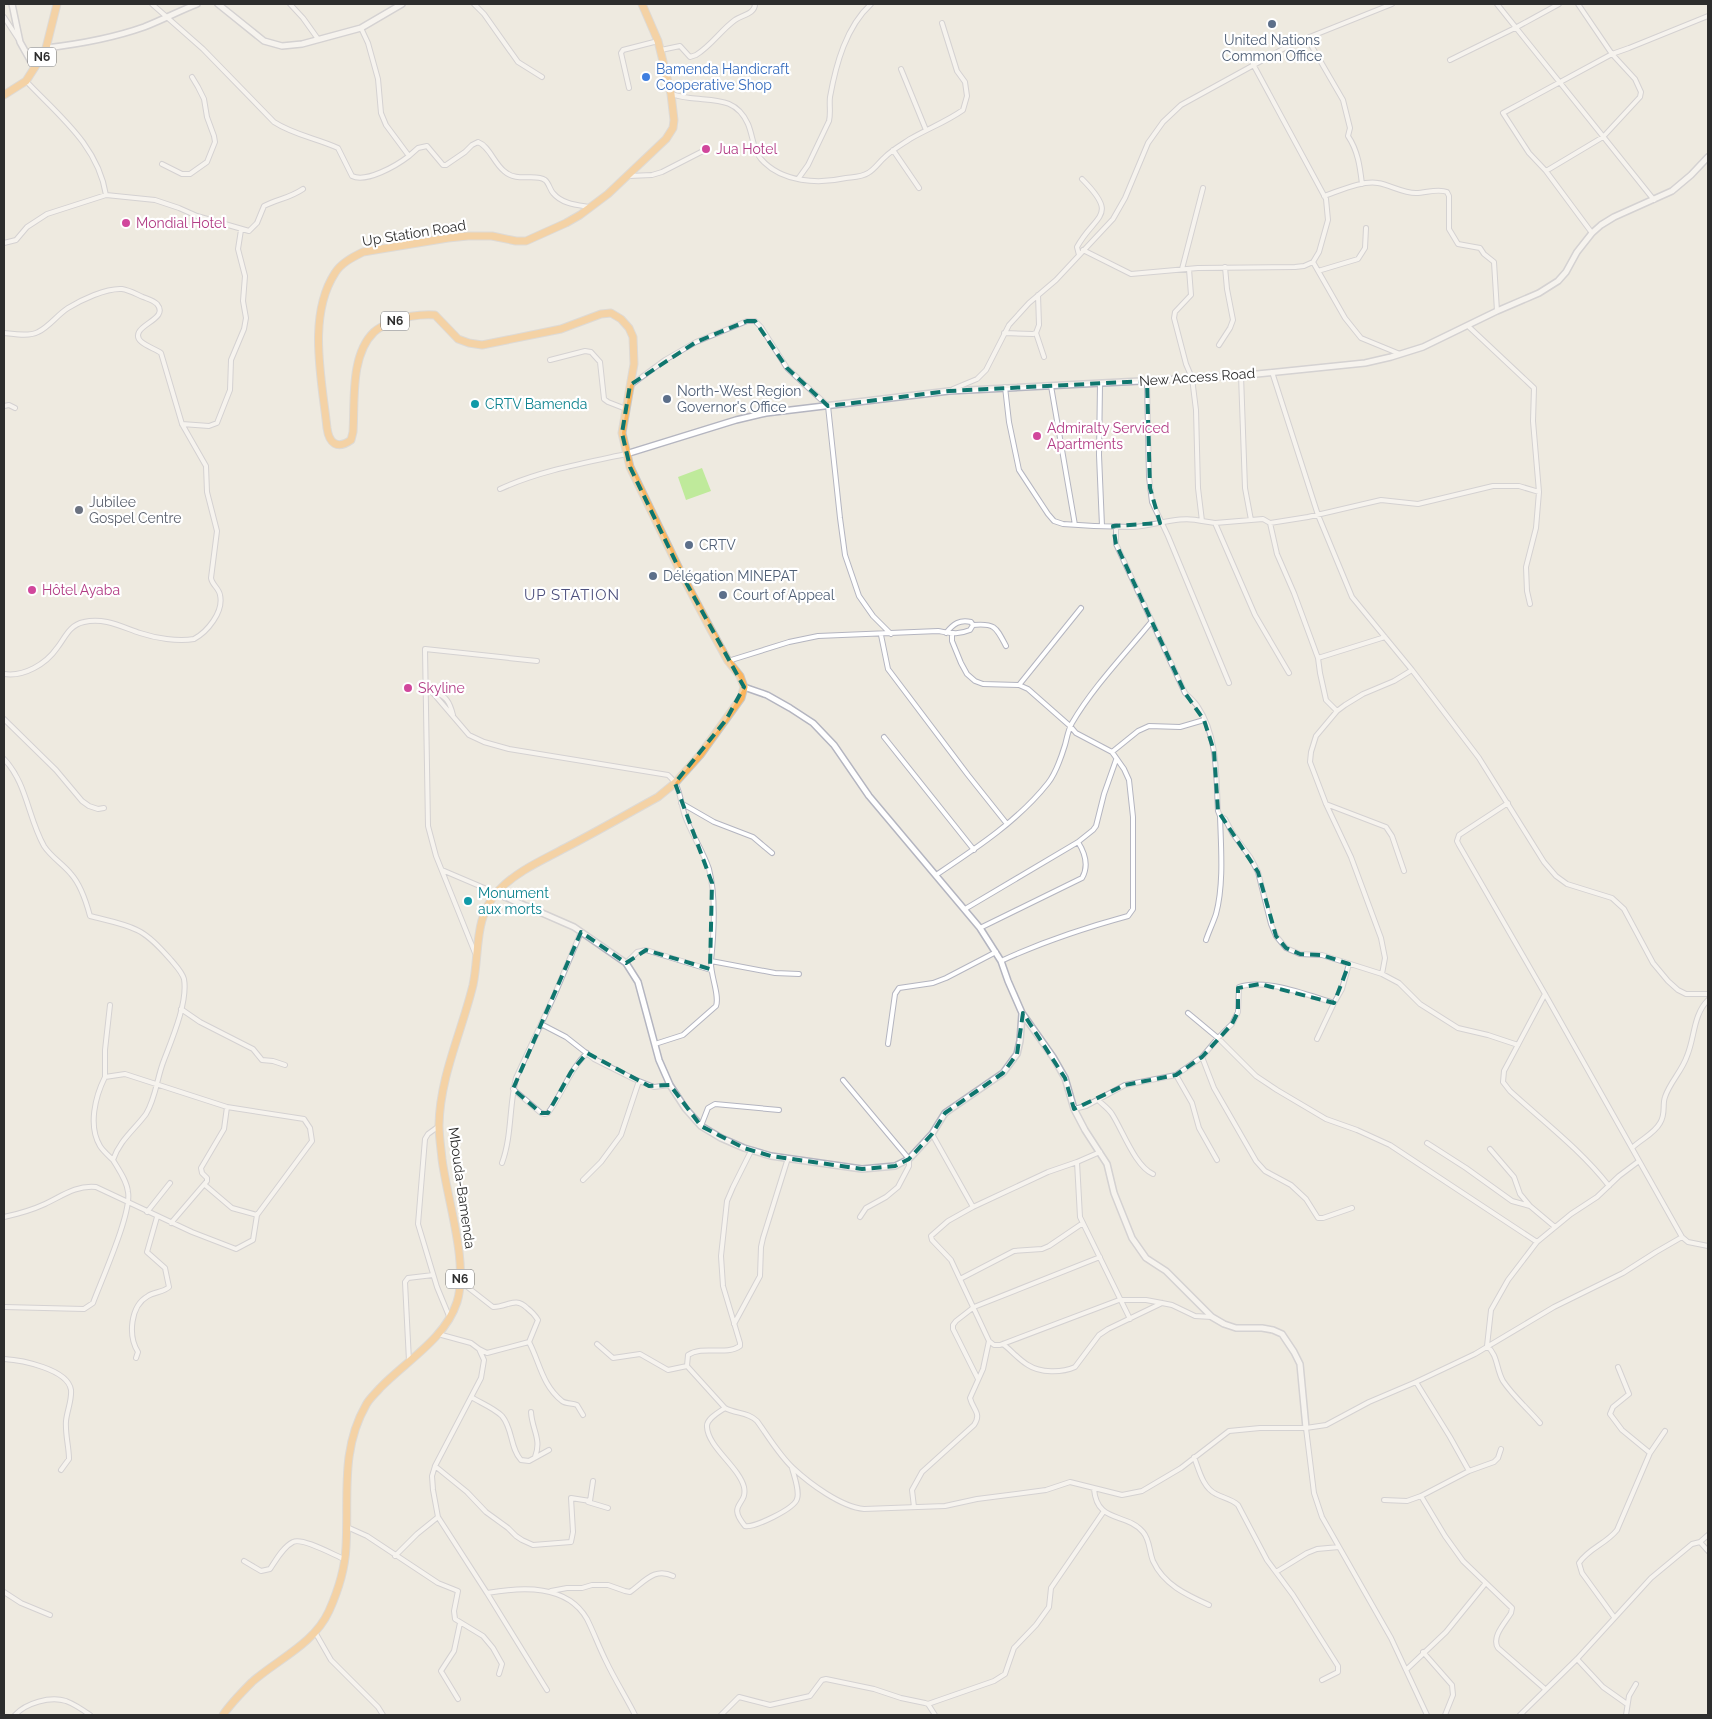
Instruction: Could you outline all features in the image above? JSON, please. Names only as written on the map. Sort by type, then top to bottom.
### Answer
[{"type":"highway","name":"N6","points":[[4,95],[26,81],[46,48],[57,4]]},
{"type":"highway","name":"Up Station Road","points":[[642,4],[661,50],[671,94],[674,111],[672,128],[666,139],[591,207],[566,223],[526,241],[492,236],[448,238],[362,252],[351,258],[336,271],[328,287],[323,304],[319,334],[320,372],[329,438],[333,443],[340,445],[351,440],[358,362],[364,346],[372,333],[380,327],[406,317],[424,314],[435,315],[458,339],[469,344],[482,345],[560,329],[611,312],[629,328],[633,337],[634,364],[622,433],[626,454],[637,484],[683,578],[728,661],[740,676],[744,687]]},
{"type":"highway","name":"N6","points":[[675,783],[700,755],[726,720],[741,698],[744,687]]},
{"type":"highway","name":"Mbouda-Bamenda","points":[[223,1715],[253,1681],[288,1656],[315,1632],[328,1615],[345,1560],[348,1459],[354,1430],[367,1402],[394,1374],[438,1334],[446,1324],[456,1304],[460,1282],[460,1260],[442,1160],[439,1126],[446,1078],[475,978],[479,930],[483,919],[496,893],[526,869],[658,797],[675,783]]},
{"type":"street","points":[[12,4],[20,42]]},
{"type":"street","points":[[152,4],[203,49],[274,122],[294,133],[338,148],[352,176],[358,179],[364,179],[409,156],[418,148],[427,146],[443,165],[446,165],[465,152],[472,144],[478,142],[486,148],[499,166],[510,176],[543,179],[547,181],[553,193],[566,202],[591,207]]},
{"type":"street","points":[[46,48],[105,38],[143,27],[197,4]]},
{"type":"street","points":[[218,4],[264,41],[272,44],[292,45],[361,28],[402,4]]},
{"type":"street","points":[[290,4],[304,18],[318,39]]},
{"type":"street","points":[[474,4],[484,14],[518,62],[542,77]]},
{"type":"street","points":[[661,50],[680,46],[690,56],[696,55],[735,20],[752,11],[755,4]]},
{"type":"street","points":[[798,179],[808,165],[829,120],[831,114],[830,99],[850,30],[861,13],[871,4]]},
{"type":"street","points":[[949,391],[977,379],[986,370],[1009,325],[1038,295],[1056,280],[1113,219],[1125,198],[1148,143],[1163,122],[1182,105],[1253,64],[1307,38],[1392,4]]},
{"type":"street","points":[[1497,4],[1654,200]]},
{"type":"street","points":[[1450,60],[1517,28],[1559,4]]},
{"type":"street","points":[[1546,171],[1603,137],[1640,97],[1641,92],[1635,79],[1612,54],[1578,4]]},
{"type":"street","points":[[1592,234],[1546,171],[1524,147],[1503,113],[1612,54],[1708,16]]},
{"type":"street","points":[[4,18],[34,67]]},
{"type":"street","points":[[671,94],[690,98],[718,100],[731,105],[743,115],[749,125],[756,150],[761,159],[777,172],[798,179],[818,182],[863,176],[893,150],[963,110],[966,103],[965,82],[957,71],[942,23]]},
{"type":"street","points":[[361,28],[368,43],[378,79],[381,113],[386,125],[409,156]]},
{"type":"street","points":[[1307,38],[1343,100],[1350,128],[1348,136],[1354,145],[1359,160],[1362,184]]},
{"type":"street","points":[[629,88],[621,54],[622,50],[658,41]]},
{"type":"street","points":[[1083,250],[1131,274],[1189,268],[1295,267],[1313,262],[1319,252],[1328,220],[1324,196],[1253,64]]},
{"type":"street","points":[[901,69],[926,130]]},
{"type":"street","points":[[162,164],[182,174],[190,174],[206,162],[214,142],[214,136],[206,117],[204,99],[192,77]]},
{"type":"street","points":[[26,81],[79,135],[99,169],[106,195]]},
{"type":"street","points":[[893,150],[920,188]]},
{"type":"street","points":[[627,176],[652,175],[662,172],[703,151]]},
{"type":"street","name":"New Access Road","points":[[626,454],[766,412],[949,391],[1241,375],[1365,363],[1401,354],[1423,347],[1497,310],[1539,293],[1558,281],[1566,272],[1577,252],[1592,234],[1614,217],[1672,191],[1708,157]]},
{"type":"street","points":[[1079,254],[1077,247],[1079,243],[1099,219],[1102,212],[1097,195],[1082,179]]},
{"type":"street","points":[[1324,196],[1362,184],[1377,183],[1416,193],[1438,190],[1447,192],[1449,196],[1448,229],[1458,244],[1480,248],[1494,262],[1497,310]]},
{"type":"street","points":[[1182,269],[1203,188]]},
{"type":"street","points":[[4,243],[16,240],[27,227],[47,214],[106,195],[155,200],[197,216],[249,231],[257,223],[264,206],[277,200],[289,198],[303,189]]},
{"type":"street","points":[[1318,271],[1358,259],[1365,248],[1366,228]]},
{"type":"street","points":[[182,424],[210,426],[217,423],[229,395],[231,360],[246,318],[244,301],[245,276],[238,249],[241,230]]},
{"type":"street","points":[[1313,262],[1345,318],[1361,338],[1401,354]]},
{"type":"street","points":[[1219,345],[1233,320],[1225,267]]},
{"type":"street","points":[[1189,268],[1191,295],[1175,312],[1174,318],[1186,364],[1192,378],[1196,410],[1198,488],[1202,521]]},
{"type":"street","points":[[4,333],[35,333],[68,308],[112,290],[130,291],[155,302],[159,306],[160,311],[157,316],[140,330],[138,338],[161,353],[182,424],[206,466],[207,492],[217,528],[211,578],[213,584],[220,592],[221,602],[212,623],[198,637],[188,640],[141,633],[116,624],[100,621],[83,622],[70,628],[58,648],[38,666],[22,673],[4,674]]},
{"type":"street","points":[[1038,295],[1039,325],[1036,333],[1044,357]]},
{"type":"street","points":[[630,385],[665,360],[696,342],[747,321],[755,321],[761,327],[787,368],[828,406],[840,518],[846,555],[859,596],[865,607],[891,634]]},
{"type":"street","points":[[1468,326],[1534,388],[1533,421],[1539,492],[1536,528],[1526,567],[1527,591],[1530,604]]},
{"type":"street","points":[[1004,333],[1036,333]]},
{"type":"street","points":[[550,360],[586,351],[591,352],[600,362],[604,399],[626,409]]},
{"type":"street","points":[[1272,372],[1318,515],[1352,597],[1412,670],[1479,758],[1544,862],[1556,876],[1567,884],[1612,898],[1624,909],[1654,963],[1668,981],[1686,994],[1708,994]]},
{"type":"street","points":[[1241,375],[1245,488],[1251,520]]},
{"type":"street","points":[[1147,381],[1152,502],[1229,683]]},
{"type":"street","points":[[1100,384],[1099,455],[1102,526]]},
{"type":"street","points":[[1051,386],[1075,525]]},
{"type":"street","points":[[1005,387],[1009,422],[1019,470],[1048,514],[1054,521],[1063,524],[1134,527],[1180,519],[1215,523],[1263,519],[1270,523],[1318,515],[1381,500],[1418,504],[1493,486],[1519,486],[1539,492]]},
{"type":"street","points":[[4,406],[9,405],[15,408]]},
{"type":"street","points":[[500,489],[564,468],[626,454]]},
{"type":"street","points":[[1215,523],[1255,615],[1289,673]]},
{"type":"street","points":[[1270,523],[1277,554],[1294,593],[1318,658],[1326,700],[1337,711]]},
{"type":"street","points":[[1116,526],[1116,544],[1185,692],[1198,707],[1214,751],[1218,811],[1220,816],[1220,885],[1216,913],[1206,940]]},
{"type":"street","points":[[1019,685],[1081,608]]},
{"type":"street","points":[[946,633],[955,624],[962,621],[971,622],[973,625],[991,625],[995,627],[1006,646]]},
{"type":"street","points":[[936,875],[974,850],[1007,824],[1039,794],[1050,781],[1062,756],[1070,726],[1084,705],[1152,621]]},
{"type":"street","points":[[728,661],[789,642],[818,636],[938,632],[961,634],[970,630],[973,625]]},
{"type":"street","points":[[952,634],[952,641],[960,663],[967,674],[975,681],[983,684],[1019,685],[1028,689],[1076,733],[1112,752],[1130,780],[1133,817],[1133,909],[1131,913],[1128,916],[1094,925],[1040,944],[1001,961]]},
{"type":"street","points":[[881,635],[886,661],[891,673],[1007,824]]},
{"type":"street","points":[[1318,658],[1385,636]]},
{"type":"street","points":[[476,955],[442,870],[428,826],[425,650],[537,661]]},
{"type":"street","points":[[1382,974],[1385,958],[1382,938],[1351,857],[1326,804],[1310,762],[1316,736],[1337,711],[1363,694],[1394,681],[1412,670]]},
{"type":"street","points":[[744,687],[767,695],[813,723],[834,745],[869,796],[980,928],[1001,961],[1022,1013],[1053,1057],[1065,1078],[1074,1109],[1084,1130],[1107,1164],[1114,1193],[1124,1220],[1136,1245],[1146,1258],[1166,1271],[1212,1317],[1236,1328],[1273,1330],[1282,1334],[1288,1341],[1300,1364],[1314,1493],[1322,1517],[1392,1638],[1427,1715]]},
{"type":"street","points":[[426,688],[433,693],[469,735],[484,742],[509,749],[668,775],[679,789],[681,803],[689,826],[708,868],[712,883],[711,970],[717,997],[716,1006],[683,1034],[655,1044]]},
{"type":"street","points":[[4,719],[56,770],[82,801],[89,806],[104,808]]},
{"type":"street","points":[[1112,752],[1138,731],[1149,726],[1180,727],[1204,720]]},
{"type":"street","points":[[884,738],[974,850]]},
{"type":"street","points":[[4,759],[20,779],[24,795],[44,845],[56,860],[72,874],[80,886],[90,916],[138,930],[164,953],[184,978],[181,1009],[153,1099],[145,1114],[116,1151],[114,1160]]},
{"type":"street","points":[[965,908],[1078,842],[1094,830],[1104,794],[1117,759]]},
{"type":"street","points":[[681,803],[714,822],[753,837],[772,853]]},
{"type":"street","points":[[1508,803],[1459,835],[1458,841],[1682,1237],[1688,1242],[1708,1246]]},
{"type":"street","points":[[1326,804],[1386,827],[1392,836],[1404,871]]},
{"type":"street","points":[[1220,816],[1225,819],[1258,872],[1271,924],[1281,943],[1286,948],[1300,954],[1322,955],[1382,974],[1399,983],[1420,1004],[1458,1028],[1518,1045]]},
{"type":"street","points":[[980,928],[1082,878],[1085,868],[1085,856],[1078,842]]},
{"type":"street","points":[[442,870],[581,932],[626,963],[638,982],[655,1044],[670,1085],[685,1108],[701,1126],[721,1138],[751,1151],[771,1156],[862,1169],[896,1166],[909,1159],[932,1134],[945,1113],[1003,1073],[1017,1054],[1022,1013]]},
{"type":"street","points":[[502,1163],[509,1140],[513,1089],[516,1078],[581,932]]},
{"type":"street","points":[[626,963],[637,952],[646,950],[711,970]]},
{"type":"street","points":[[888,1044],[895,994],[899,988],[933,983],[996,952]]},
{"type":"street","points":[[711,961],[775,973],[799,974]]},
{"type":"street","points":[[1317,1039],[1342,989],[1349,964]]},
{"type":"street","points":[[1074,1109],[1086,1106],[1125,1085],[1176,1075],[1202,1057],[1232,1024],[1238,1012],[1239,987],[1246,984],[1260,984],[1334,1002]]},
{"type":"street","points":[[1545,994],[1504,1071],[1503,1082],[1515,1096],[1569,1142],[1609,1186]]},
{"type":"street","points":[[1632,1148],[1655,1131],[1662,1121],[1665,1107],[1664,1098],[1687,1056],[1701,1007],[1708,1000]]},
{"type":"street","points":[[4,1307],[84,1309],[93,1304],[123,1224],[128,1202],[128,1190],[114,1160],[101,1147],[94,1128],[96,1108],[105,1078],[105,1050],[110,1005]]},
{"type":"street","points":[[181,1009],[200,1022],[253,1049],[262,1060],[284,1065]]},
{"type":"street","points":[[1188,1013],[1218,1038],[1256,1076],[1277,1090],[1326,1119],[1390,1145],[1537,1242]]},
{"type":"street","points":[[541,1024],[566,1037],[601,1063],[639,1081],[654,1087],[670,1085]]},
{"type":"street","points":[[513,1089],[540,1113],[548,1113],[577,1062],[587,1053]]},
{"type":"street","points":[[1202,1057],[1214,1088],[1261,1168],[1291,1185],[1306,1199],[1318,1218],[1352,1208]]},
{"type":"street","points":[[4,1217],[25,1212],[70,1191],[86,1186],[104,1190],[171,1223],[236,1249],[253,1240],[257,1215],[312,1141],[310,1128],[304,1120],[227,1107],[124,1074],[105,1078]]},
{"type":"street","points":[[1176,1075],[1192,1103],[1200,1128],[1217,1160]]},
{"type":"street","points":[[842,1080],[909,1159],[909,1166],[898,1187],[886,1197],[866,1208],[860,1217]]},
{"type":"street","points":[[583,1180],[601,1162],[622,1136],[639,1081]]},
{"type":"street","points":[[1098,1100],[1112,1114],[1133,1152],[1145,1168],[1153,1174]]},
{"type":"street","points":[[701,1126],[708,1108],[715,1104],[779,1110]]},
{"type":"street","points":[[171,1223],[208,1179],[201,1171],[201,1168],[224,1129],[227,1107]]},
{"type":"street","points":[[439,1126],[428,1134],[425,1139],[418,1214],[420,1234],[449,1316]]},
{"type":"street","points":[[932,1134],[972,1207]]},
{"type":"street","points":[[1426,1143],[1466,1168],[1512,1201],[1530,1206]]},
{"type":"street","points":[[1490,1150],[1514,1177],[1520,1194],[1530,1206],[1555,1227]]},
{"type":"street","points":[[751,1151],[733,1186],[728,1201],[721,1271],[723,1286],[740,1346],[732,1350],[694,1351],[688,1355],[687,1366],[724,1408],[732,1412],[752,1415],[792,1468],[828,1495],[854,1508],[914,1506],[927,1508],[945,1506],[977,1499],[1046,1490],[1070,1482],[1122,1495],[1142,1491],[1181,1468],[1229,1431],[1260,1428],[1306,1428],[1326,1425],[1369,1402],[1475,1354],[1554,1307],[1623,1273],[1682,1237]]},
{"type":"street","points":[[1100,1152],[1048,1172],[972,1207],[948,1221],[930,1237],[951,1260],[989,1341],[994,1345],[1003,1344],[1119,1300],[1146,1300],[1172,1305],[1194,1316],[1212,1317]]},
{"type":"street","points":[[734,1324],[760,1276],[763,1238],[788,1158]]},
{"type":"street","points":[[1540,1422],[1505,1384],[1498,1371],[1494,1355],[1487,1346],[1491,1310],[1508,1280],[1537,1242],[1639,1161]]},
{"type":"street","points":[[1077,1162],[1078,1210],[1119,1300],[1130,1319]]},
{"type":"street","points":[[147,1212],[170,1183]]},
{"type":"street","points":[[204,1185],[232,1208],[257,1215]]},
{"type":"street","points":[[136,1358],[138,1352],[132,1334],[135,1308],[146,1297],[166,1290],[169,1287],[165,1268],[147,1252],[158,1217]]},
{"type":"street","points":[[960,1279],[1014,1251],[1042,1249],[1049,1246],[1083,1223]]},
{"type":"street","points":[[978,1379],[956,1336],[953,1325],[974,1307],[1100,1257]]},
{"type":"street","points":[[409,1361],[405,1282],[408,1278],[433,1275]]},
{"type":"street","points":[[460,1282],[493,1307],[516,1302],[522,1303],[538,1320],[529,1342],[541,1374],[549,1387],[562,1401],[577,1405],[583,1415]]},
{"type":"street","points":[[1003,1344],[1028,1365],[1036,1369],[1059,1371],[1072,1369],[1099,1336],[1108,1329],[1162,1303]]},
{"type":"street","points":[[438,1334],[471,1343],[487,1353],[529,1342]]},
{"type":"street","points":[[914,1506],[912,1490],[922,1472],[974,1425],[977,1420],[978,1416],[970,1398],[983,1369],[989,1341]]},
{"type":"street","points":[[597,1344],[613,1358],[640,1354],[668,1370],[687,1366]]},
{"type":"street","points":[[479,1349],[484,1360],[484,1370],[435,1466],[432,1476],[432,1490],[438,1517],[547,1690]]},
{"type":"street","points":[[4,1358],[20,1360],[40,1366],[64,1378],[69,1386],[71,1392],[66,1428],[69,1459],[61,1470]]},
{"type":"street","points":[[1618,1367],[1629,1394],[1613,1407],[1610,1414],[1622,1430],[1650,1453]]},
{"type":"street","points":[[1416,1382],[1450,1437],[1468,1471]]},
{"type":"street","points":[[471,1397],[502,1416],[506,1422],[515,1452],[521,1460],[529,1461],[549,1450]]},
{"type":"street","points":[[724,1408],[708,1420],[707,1428],[710,1438],[742,1482],[744,1493],[736,1511],[745,1526],[752,1526],[767,1520],[795,1503],[798,1497],[792,1468]]},
{"type":"street","points":[[531,1412],[532,1423],[539,1446],[535,1457]]},
{"type":"street","points":[[1614,1617],[1582,1573],[1579,1563],[1584,1555],[1612,1537],[1617,1530],[1650,1453],[1665,1432]]},
{"type":"street","points":[[1384,1500],[1408,1500],[1421,1496],[1468,1471],[1494,1462],[1498,1458],[1501,1449]]},
{"type":"street","points":[[1194,1457],[1207,1488],[1217,1495],[1238,1504],[1262,1553],[1293,1595],[1338,1666],[1338,1672],[1322,1680]]},
{"type":"street","points":[[435,1466],[467,1492],[492,1518],[532,1545],[571,1542],[573,1532],[571,1498]]},
{"type":"street","points":[[571,1498],[590,1502],[593,1481]]},
{"type":"street","points":[[1094,1489],[1095,1500],[1104,1511],[1142,1531],[1147,1539],[1152,1560],[1159,1572],[1182,1592],[1209,1605]]},
{"type":"street","points":[[1421,1496],[1445,1536],[1463,1561],[1512,1608],[1496,1639],[1498,1648],[1545,1689]]},
{"type":"street","points":[[571,1498],[608,1508]]},
{"type":"street","points":[[721,1715],[739,1697],[770,1705],[810,1696],[822,1680],[826,1679],[874,1689],[928,1704],[994,1681],[1005,1674],[1014,1648],[1036,1625],[1049,1607],[1051,1588],[1104,1511]]},
{"type":"street","points":[[395,1556],[417,1534],[438,1517]]},
{"type":"street","points":[[347,1527],[367,1536],[438,1583],[458,1591],[455,1619],[478,1632],[493,1648],[502,1664],[499,1674]]},
{"type":"street","points":[[1520,1715],[1577,1658],[1651,1578],[1692,1544],[1700,1542],[1708,1535]]},
{"type":"street","points":[[244,1561],[262,1571],[270,1569],[286,1547],[298,1540],[345,1560]]},
{"type":"street","points":[[1700,1542],[1708,1551]]},
{"type":"street","points":[[1276,1572],[1317,1549],[1339,1547]]},
{"type":"street","points":[[548,1591],[582,1588],[592,1585],[608,1585],[625,1592],[630,1592],[660,1572],[666,1572],[674,1576]]},
{"type":"street","points":[[1406,1670],[1446,1632],[1485,1584]]},
{"type":"street","points":[[487,1593],[539,1589],[571,1600],[587,1619],[606,1662],[635,1715]]},
{"type":"street","points":[[4,1592],[21,1603],[50,1615]]},
{"type":"street","points":[[458,1699],[441,1671],[454,1651],[460,1623]]},
{"type":"street","points":[[315,1632],[331,1660],[378,1707],[383,1715]]},
{"type":"street","points":[[1423,1652],[1452,1685],[1453,1695],[1445,1715]]},
{"type":"street","points":[[1577,1658],[1604,1687],[1627,1704]]},
{"type":"street","points":[[1626,1715],[1627,1704],[1636,1684]]},
{"type":"street","points":[[15,1715],[28,1706],[39,1702],[56,1700],[67,1701],[90,1715]]},
{"type":"street","points":[[928,1704],[935,1715]]},
{"type":"highlighted area","points":[[747,321],[755,321],[787,368],[828,406],[949,391],[1147,381],[1150,488],[1160,523],[1113,526],[1116,544],[1185,693],[1204,720],[1214,751],[1218,811],[1258,872],[1276,936],[1286,948],[1300,954],[1322,955],[1349,964],[1334,1003],[1260,984],[1238,988],[1238,1012],[1232,1024],[1202,1057],[1176,1075],[1125,1085],[1074,1109],[1065,1078],[1023,1013],[1017,1054],[1003,1073],[945,1113],[932,1134],[909,1159],[895,1166],[862,1169],[771,1156],[744,1148],[701,1126],[670,1085],[649,1086],[587,1053],[571,1072],[548,1113],[541,1113],[513,1089],[581,932],[626,963],[646,950],[710,969],[712,883],[675,783],[726,720],[744,687],[683,577],[630,467],[622,433],[630,385],[696,342]]},
{"type":"green space","points":[[702,468],[711,491],[686,500],[678,477]]},
{"type":"place","name":"United Nations Common Office","points":[[1272,24]]},
{"type":"place","name":"Bamenda Handicraft Cooperative Shop","points":[[646,77]]},
{"type":"place","name":"Jua Hotel","points":[[706,149]]},
{"type":"place","name":"Mondial Hotel","points":[[126,223]]},
{"type":"place","name":"North-West Region Governor's Office","points":[[667,399]]},
{"type":"place","name":"CRTV Bamenda","points":[[475,404]]},
{"type":"place","name":"Admiralty Serviced Apartments","points":[[1037,436]]},
{"type":"place","name":"Jubilee Gospel Centre","points":[[79,510]]},
{"type":"place","name":"CRTV","points":[[689,545]]},
{"type":"place","name":"Délégation MINEPAT","points":[[653,576]]},
{"type":"place","name":"Hôtel Ayaba","points":[[32,590]]},
{"type":"place","name":"Court of Appeal","points":[[723,595]]},
{"type":"place","name":"Skyline","points":[[408,688]]},
{"type":"place","name":"Monument aux morts","points":[[468,901]]},
{"type":"district","name":"UP STATION","points":[[572,595]]}]
